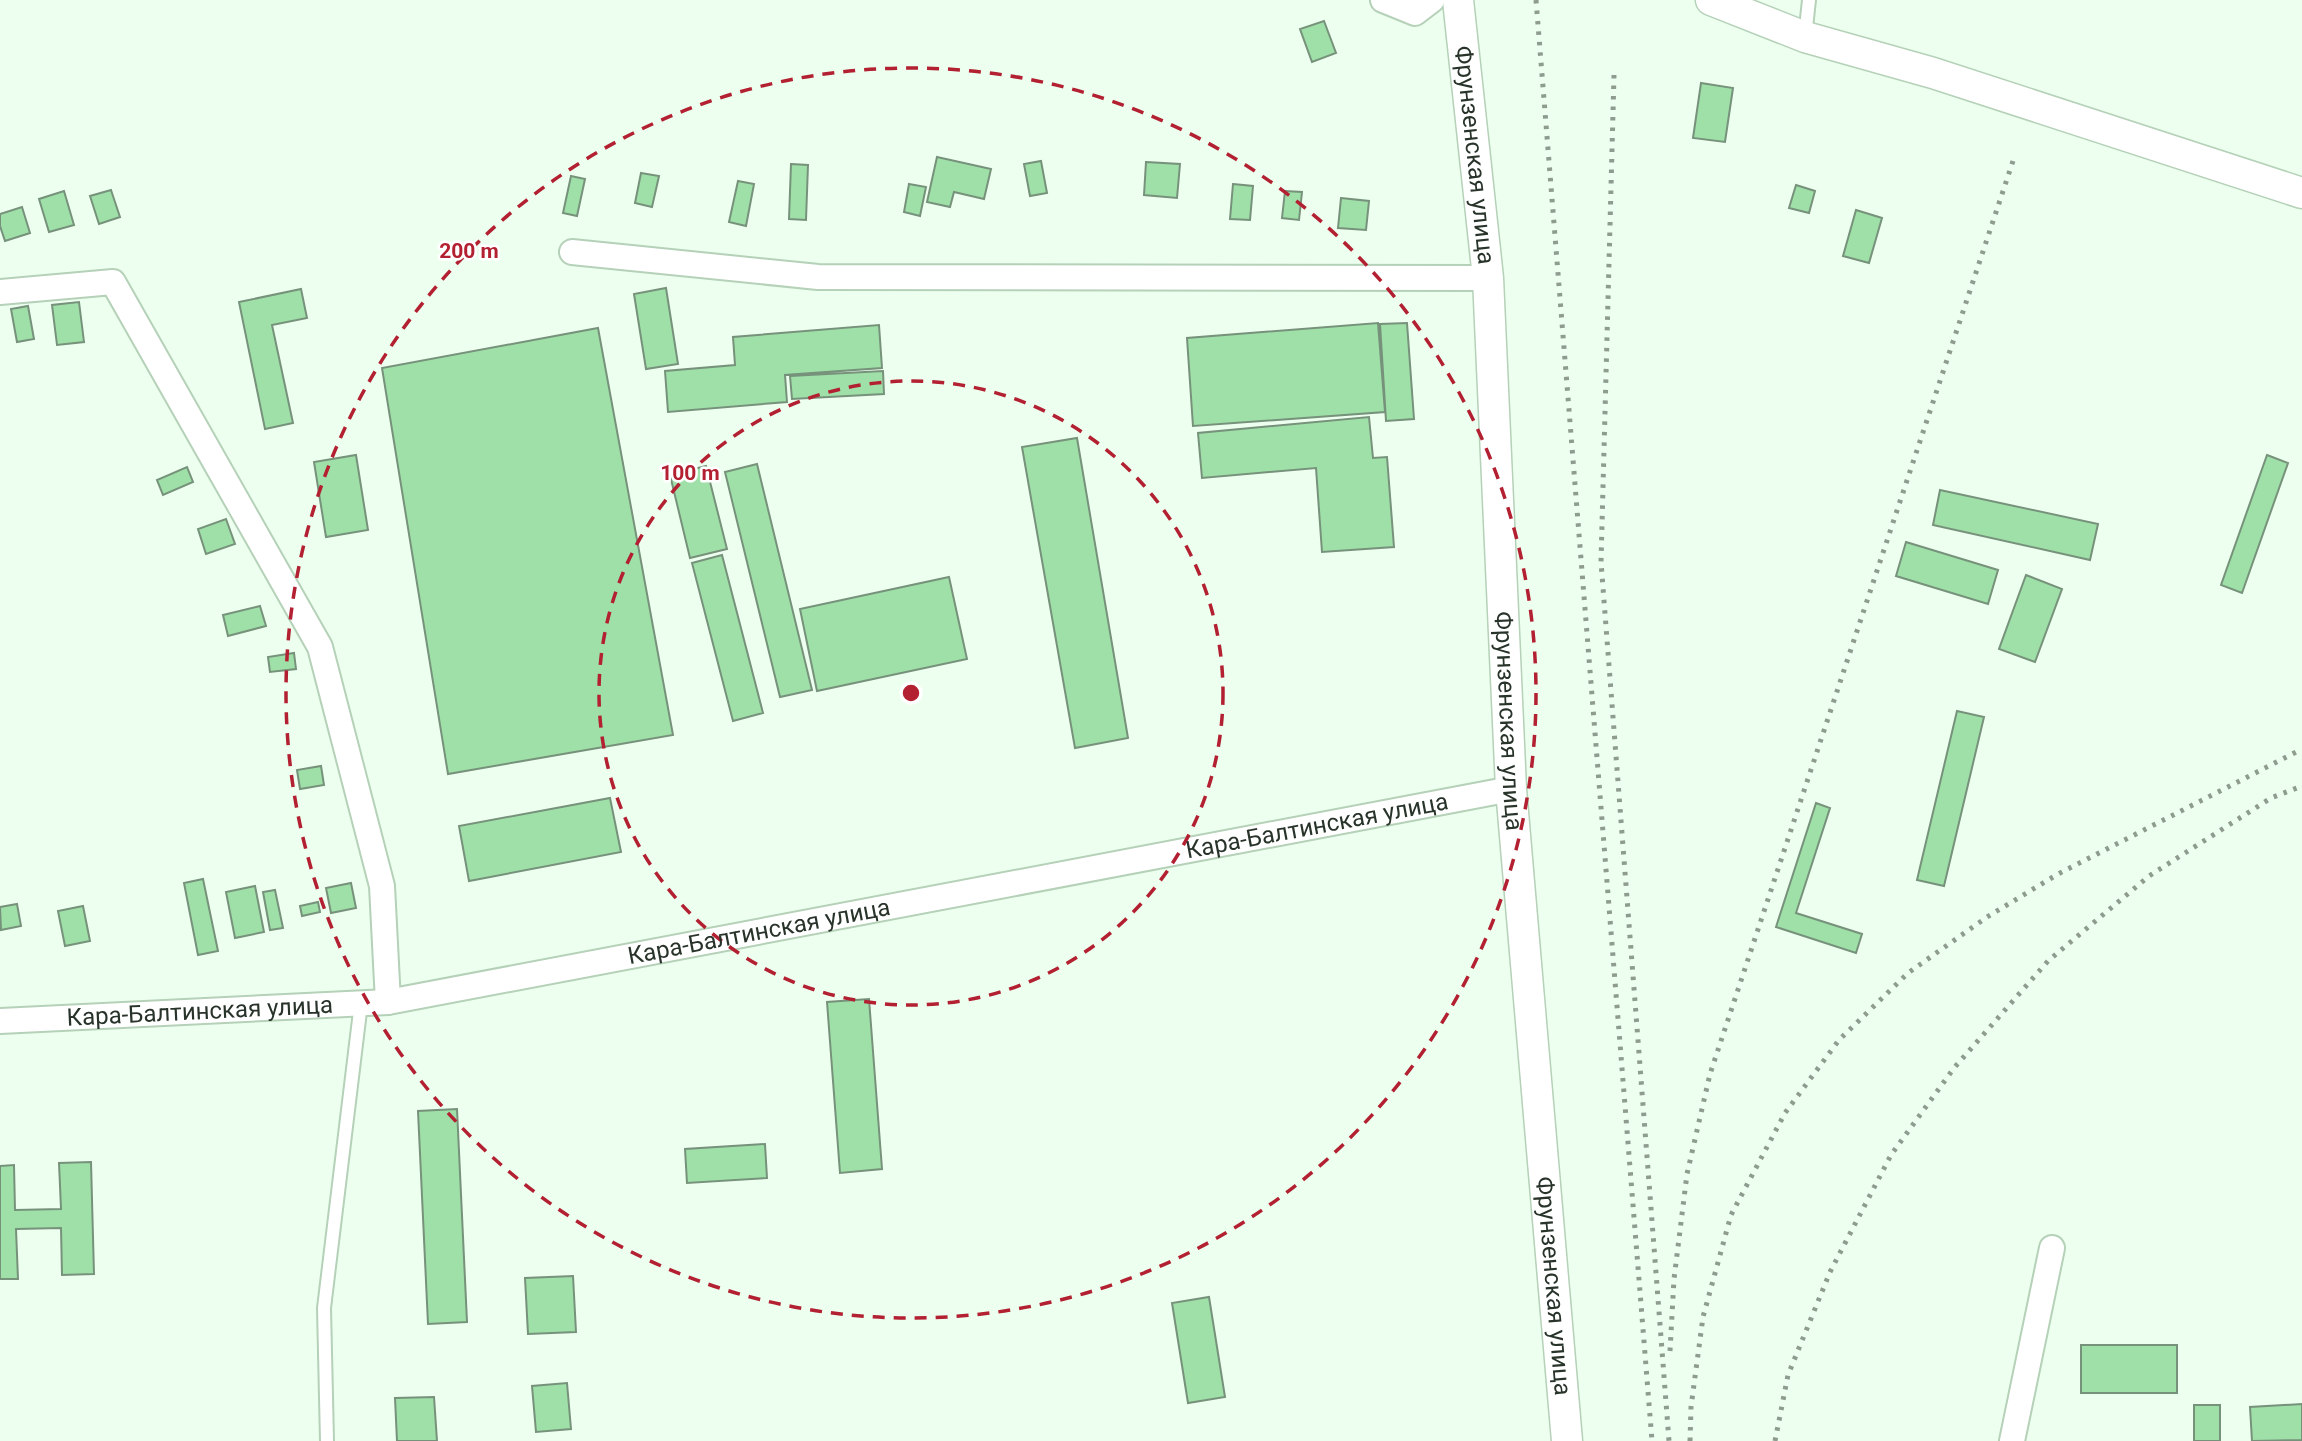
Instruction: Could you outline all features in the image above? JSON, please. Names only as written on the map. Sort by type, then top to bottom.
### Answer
[{"type":"street","points":[[1382,0],[1415,13],[1432,0]]},
{"type":"street","name":"Фрунзенская улица","points":[[1458,0],[1488,278],[1511,789],[1567,1441]]},
{"type":"street","points":[[1711,0],[1805,37],[1933,73],[2302,193]]},
{"type":"street","points":[[572,252],[818,277],[1488,278]]},
{"type":"street","points":[[0,292],[113,282],[320,647],[382,886],[388,1002]]},
{"type":"street","name":"Кара-Балтинская улица","points":[[0,1021],[388,1002],[1511,789]]},
{"type":"street","points":[[2012,1441],[2052,1248]]},
{"type":"lane","points":[[1805,37],[1809,0]]},
{"type":"lane","points":[[327,1441],[324,1307],[361,1003]]},
{"type":"building","points":[[1324,21],[1336,53],[1312,62],[1300,29]]},
{"type":"building","points":[[1701,83],[1733,88],[1725,142],[1693,138]]},
{"type":"building","points":[[937,157],[991,169],[984,199],[954,192],[950,207],[927,202]]},
{"type":"building","points":[[1041,161],[1047,193],[1030,196],[1024,164]]},
{"type":"building","points":[[1146,162],[1180,164],[1177,198],[1144,195]]},
{"type":"building","points":[[791,164],[808,165],[806,220],[789,219]]},
{"type":"building","points":[[641,173],[659,176],[652,207],[635,203]]},
{"type":"building","points":[[571,176],[585,179],[577,216],[563,213]]},
{"type":"building","points":[[738,181],[754,184],[746,226],[729,222]]},
{"type":"building","points":[[909,184],[926,187],[920,216],[904,212]]},
{"type":"building","points":[[1233,184],[1253,186],[1250,220],[1230,219]]},
{"type":"building","points":[[1796,185],[1815,191],[1809,213],[1789,208]]},
{"type":"building","points":[[111,190],[120,217],[99,224],[90,196]]},
{"type":"building","points":[[64,191],[74,225],[49,232],[39,199]]},
{"type":"building","points":[[1285,191],[1302,192],[1299,220],[1282,218]]},
{"type":"building","points":[[1341,198],[1369,201],[1366,230],[1338,228]]},
{"type":"building","points":[[22,207],[30,233],[5,241],[0,226],[0,214]]},
{"type":"building","points":[[1856,210],[1882,218],[1869,263],[1843,256]]},
{"type":"building","points":[[666,288],[678,364],[646,369],[634,294]]},
{"type":"building","points":[[301,289],[307,318],[272,325],[293,423],[265,429],[239,302]]},
{"type":"building","points":[[79,302],[84,342],[57,345],[52,305]]},
{"type":"building","points":[[28,306],[34,339],[17,342],[11,309]]},
{"type":"building","points":[[1378,323],[1385,412],[1193,426],[1187,338]]},
{"type":"building","points":[[1407,323],[1414,419],[1386,421],[1380,324]]},
{"type":"building","points":[[879,325],[882,368],[785,375],[787,402],[668,412],[665,371],[735,365],[733,337]]},
{"type":"building","points":[[598,328],[673,735],[448,774],[382,368]]},
{"type":"building","points":[[883,371],[884,394],[792,399],[790,376]]},
{"type":"building","points":[[1369,417],[1373,458],[1387,457],[1394,547],[1322,552],[1316,468],[1202,478],[1198,433]]},
{"type":"building","points":[[1077,438],[1128,738],[1075,748],[1022,447]]},
{"type":"building","points":[[356,455],[368,530],[326,537],[314,462]]},
{"type":"building","points":[[2267,455],[2288,463],[2242,593],[2221,585]]},
{"type":"building","points":[[757,464],[812,690],[780,697],[725,472]]},
{"type":"building","points":[[706,466],[727,549],[690,558],[670,475]]},
{"type":"building","points":[[187,467],[193,482],[163,495],[157,480]]},
{"type":"building","points":[[1940,490],[2098,524],[2090,560],[1933,525]]},
{"type":"building","points":[[226,519],[235,544],[206,554],[198,529]]},
{"type":"building","points":[[1906,542],[1998,570],[1988,604],[1896,576]]},
{"type":"building","points":[[722,555],[763,713],[733,721],[692,563]]},
{"type":"building","points":[[2026,575],[2062,589],[2035,662],[1999,649]]},
{"type":"building","points":[[949,577],[967,659],[817,691],[800,609]]},
{"type":"building","points":[[260,606],[266,626],[228,636],[223,615]]},
{"type":"building","points":[[294,653],[296,669],[270,672],[268,657]]},
{"type":"building","points":[[1957,711],[1984,717],[1944,886],[1917,880]]},
{"type":"building","points":[[321,766],[324,785],[300,789],[297,770]]},
{"type":"building","points":[[610,798],[621,852],[469,881],[459,826]]},
{"type":"building","points":[[1816,803],[1830,808],[1796,913],[1862,934],[1856,953],[1776,927]]},
{"type":"building","points":[[203,879],[218,951],[198,955],[184,883]]},
{"type":"building","points":[[351,883],[356,908],[331,913],[326,888]]},
{"type":"building","points":[[255,886],[264,932],[235,938],[226,892]]},
{"type":"building","points":[[275,890],[283,928],[270,930],[263,892]]},
{"type":"building","points":[[318,902],[320,912],[302,916],[300,906]]},
{"type":"building","points":[[17,904],[21,926],[1,930],[0,907]]},
{"type":"building","points":[[83,906],[90,941],[65,946],[58,911]]},
{"type":"building","points":[[869,999],[882,1169],[840,1173],[827,1002]]},
{"type":"building","points":[[457,1109],[467,1322],[428,1324],[418,1111]]},
{"type":"building","points":[[765,1144],[767,1178],[687,1183],[685,1149]]},
{"type":"building","points":[[91,1162],[94,1274],[62,1275],[61,1228],[16,1229],[18,1279],[0,1279],[0,1166],[14,1165],[15,1210],[61,1209],[59,1163]]},
{"type":"building","points":[[573,1276],[576,1332],[528,1334],[525,1278]]},
{"type":"building","points":[[1209,1297],[1225,1397],[1188,1403],[1172,1303]]},
{"type":"building","points":[[2081,1345],[2177,1345],[2177,1393],[2081,1393]]},
{"type":"building","points":[[567,1383],[571,1429],[536,1432],[532,1386]]},
{"type":"building","points":[[434,1397],[437,1441],[397,1441],[395,1398]]},
{"type":"building","points":[[2302,1404],[2302,1440],[2252,1441],[2250,1407]]},
{"type":"building","points":[[2194,1405],[2220,1405],[2220,1441],[2194,1441]]},
{"type":"railway","points":[[1536,0],[1652,1441]]},
{"type":"railway","points":[[1614,75],[1601,562],[1669,1441]]},
{"type":"railway","points":[[1670,1351],[1674,1279],[1687,1174],[1710,1074],[2014,158]]},
{"type":"railway","points":[[1690,1441],[1691,1407],[1703,1317],[1731,1215],[1785,1113],[1839,1040],[1908,973],[1987,917],[2058,874],[2302,749]]},
{"type":"railway","points":[[1775,1441],[1788,1375],[1830,1272],[1891,1155],[1954,1068],[2048,961],[2149,876],[2271,798],[2302,786]]}]
